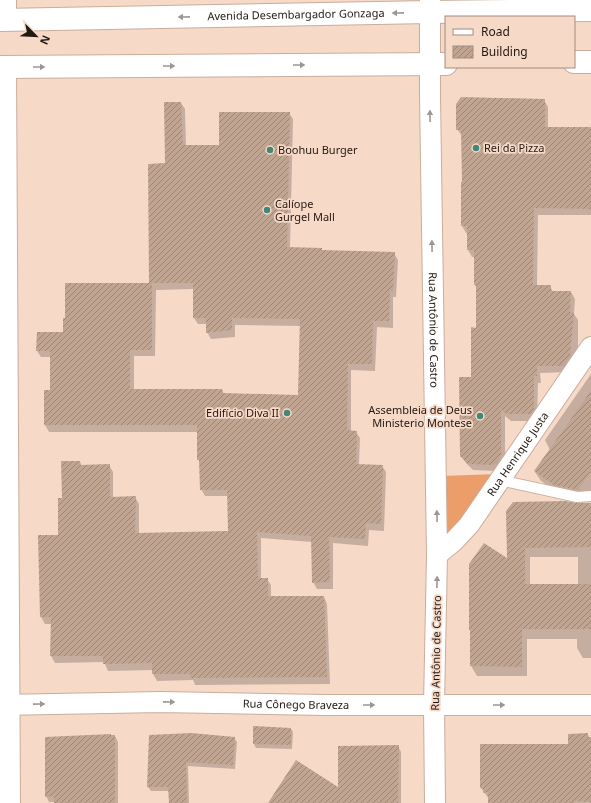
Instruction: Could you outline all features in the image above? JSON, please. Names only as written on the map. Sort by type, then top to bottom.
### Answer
[{"type":"main road","name":"Avenida Desembargador Gonzaga","points":[[4,13],[430,6],[591,10]]},
{"type":"main road","points":[[575,62],[591,62]]},
{"type":"main road","points":[[3,67],[438,64]]},
{"type":"street","name":"Rua Antônio de Castro","points":[[430,6],[438,64],[437,555],[434,705],[435,803]]},
{"type":"street","points":[[3,67],[5,705],[10,803]]},
{"type":"street","name":"Rua Henrique Justa","points":[[437,555],[454,541],[468,525],[591,348]]},
{"type":"street","name":"Rua Cônego Braveza","points":[[5,705],[161,702],[591,705]]},
{"type":"lane","points":[[499,480],[577,497],[591,496]]},
{"type":"shaded area","points":[[497,474],[462,519],[441,539],[441,476]]},
{"type":"building","points":[[461,97],[545,99],[545,127],[591,127],[591,209],[534,208],[533,285],[551,285],[551,291],[571,291],[570,312],[574,312],[570,357],[564,366],[537,366],[537,376],[534,376],[534,410],[531,414],[507,414],[501,410],[501,455],[498,462],[494,465],[468,464],[460,456],[459,377],[471,377],[471,327],[476,328],[474,250],[467,250],[467,226],[461,226],[461,130],[456,130],[456,104]]},
{"type":"building","points":[[164,102],[181,102],[183,145],[219,145],[219,112],[290,112],[287,247],[322,248],[322,250],[395,252],[393,291],[390,291],[389,321],[373,321],[372,364],[348,364],[347,430],[357,431],[356,464],[383,465],[381,524],[366,523],[365,539],[329,537],[330,582],[312,583],[311,536],[257,532],[258,578],[268,578],[268,596],[324,596],[327,677],[190,678],[190,674],[152,674],[152,663],[103,664],[103,656],[50,656],[51,617],[40,617],[38,535],[58,535],[58,498],[62,498],[61,461],[80,461],[80,465],[110,464],[110,497],[136,496],[135,533],[228,531],[227,490],[200,490],[199,460],[197,460],[197,425],[44,425],[44,390],[50,390],[50,351],[36,351],[37,332],[63,332],[63,318],[65,318],[65,283],[149,283],[148,164],[165,163]],"holes":[[[152,283],[193,283],[193,318],[206,318],[206,333],[232,330],[232,318],[300,319],[298,395],[223,393],[222,389],[130,389],[130,350],[152,350]]]},
{"type":"building","points":[[591,391],[591,471],[578,490],[554,485],[534,471]]},
{"type":"building","points":[[565,501],[591,503],[591,547],[525,548],[525,584],[591,584],[591,629],[522,629],[522,667],[470,666],[469,564],[484,543],[507,558],[506,511],[513,502]]},
{"type":"building","points":[[253,726],[291,728],[291,745],[253,744]]},
{"type":"building","points":[[191,733],[235,737],[233,765],[186,762],[187,803],[169,803],[168,787],[147,787],[149,735]]},
{"type":"building","points":[[588,733],[588,737],[591,737],[591,802],[488,803],[488,792],[483,793],[483,789],[480,788],[480,744],[568,744],[568,734]]},
{"type":"building","points":[[115,735],[115,803],[54,803],[54,796],[45,797],[45,737]]},
{"type":"building","points":[[399,745],[398,803],[268,803],[296,760],[338,787],[338,746]]},
{"type":"place","name":"Rei da Pizza","points":[[476,148]]},
{"type":"place","name":"Boohuu Burger","points":[[270,150]]},
{"type":"place","name":"Calíope Gurgel Mall","points":[[267,210]]},
{"type":"place","name":"Edifício Diva II","points":[[287,413]]},
{"type":"place","name":"Assembleia de Deus Ministerio Montese","points":[[480,416]]}]
